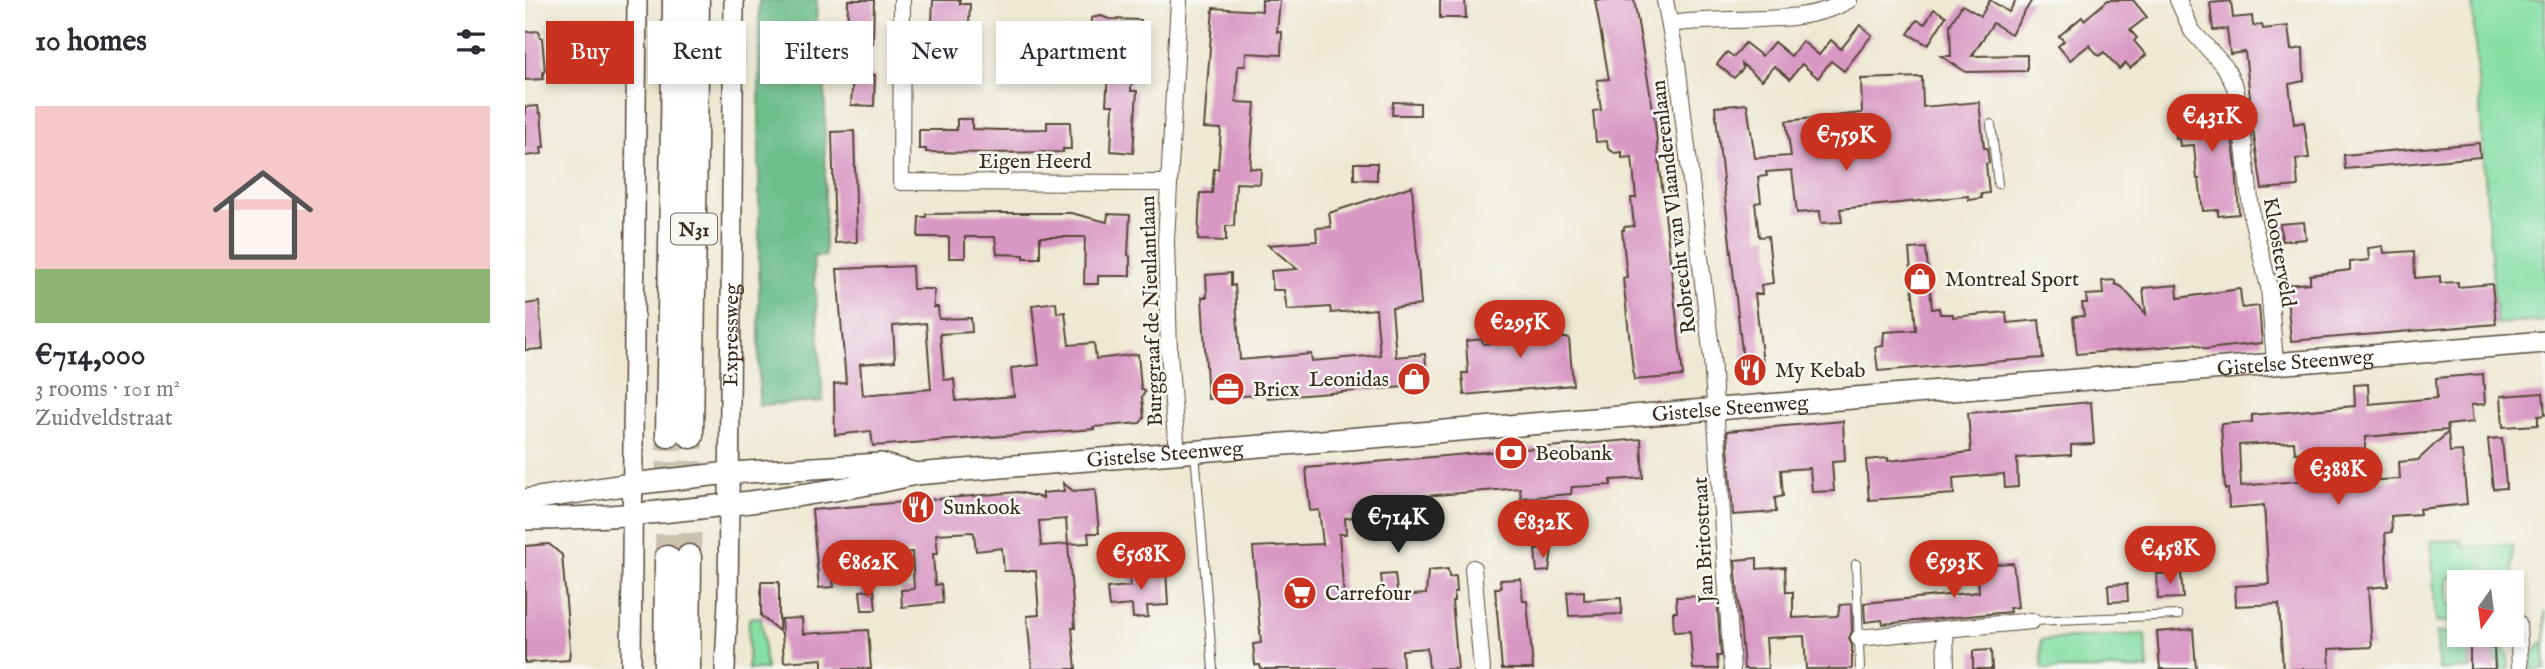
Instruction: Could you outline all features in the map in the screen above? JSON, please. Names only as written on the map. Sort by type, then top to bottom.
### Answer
[{"type":"highway","name":"Expressweg","points":[[675,0],[680,436],[697,0]]},
{"type":"highway","points":[[666,669],[678,558],[688,669]]},
{"type":"main road","name":"Gistelse Steenweg","points":[[525,500],[631,484],[729,490],[835,491],[915,474],[2545,341]]},
{"type":"main road","name":"Gistelse Steenweg","points":[[525,519],[631,515],[729,490],[881,464],[915,474]]},
{"type":"street","points":[[631,669],[637,0]]},
{"type":"street","name":"Expressweg","points":[[725,669],[734,0]]},
{"type":"street","name":"Eigen Heerd","points":[[902,0],[901,182],[1168,183]]},
{"type":"street","name":"Burggraaf de Nieulantlaan","points":[[1179,0],[1168,183],[1167,296],[1186,452]]},
{"type":"street","name":"Robrecht van Vlaanderenlaan","points":[[1665,0],[1681,89],[1716,409]]},
{"type":"street","points":[[1670,24],[1701,19],[1807,16],[1827,12],[1849,0]]},
{"type":"street","name":"Kloosterveld","points":[[2178,0],[2192,31],[2225,67],[2235,87],[2252,218],[2269,288],[2275,363]]},
{"type":"street","name":"Jan Britostraat","points":[[1716,409],[1731,669]]},
{"type":"street","points":[[1473,568],[1482,669]]},
{"type":"street","points":[[1859,638],[2032,621]]},
{"type":"street","points":[[1945,629],[1946,669]]},
{"type":"street","points":[[2519,648],[2520,669]]},
{"type":"lane","points":[[1991,124],[1998,184]]},
{"type":"lane","points":[[1186,452],[1213,669]]},
{"type":"lane","points":[[1856,564],[1860,669]]},
{"type":"lane","points":[[2032,621],[2178,615]]},
{"type":"green space","points":[[759,0],[817,0],[816,21],[760,21],[760,84],[825,84],[825,256],[813,257],[823,401],[759,405]]},
{"type":"green space","points":[[2472,0],[2545,0],[2545,321],[2492,324],[2496,323]]},
{"type":"green space","points":[[2462,540],[2463,547],[2512,545],[2513,570],[2447,570],[2447,622],[2436,622],[2431,541]]},
{"type":"green space","points":[[761,617],[766,669],[748,669],[749,618]]},
{"type":"green space","points":[[2436,633],[2447,633],[2447,648],[2470,648],[2470,669],[2439,669]]},
{"type":"green space","points":[[2145,634],[2148,669],[2042,669],[2041,640]]},
{"type":"green space","points":[[2545,642],[2545,669],[2531,669],[2533,654],[2541,643]]},
{"type":"green space","points":[[2494,648],[2503,648],[2508,656],[2509,669],[2500,669],[2500,662],[2495,661]]},
{"type":"building","points":[[848,0],[874,0],[873,44],[873,21],[848,21]]},
{"type":"building","points":[[933,0],[960,0],[960,4],[970,4],[969,21],[932,21]]},
{"type":"building","points":[[1262,0],[1280,0],[1277,32],[1282,32],[1281,55],[1246,53],[1245,66],[1238,66],[1236,102],[1255,103],[1250,168],[1261,169],[1260,184],[1236,183],[1234,226],[1226,226],[1226,241],[1198,240],[1200,193],[1212,193],[1214,169],[1218,169],[1221,129],[1204,128],[1213,8],[1262,11]]},
{"type":"building","points":[[1440,0],[1465,0],[1466,18],[1440,18]]},
{"type":"building","points":[[1595,0],[1634,0],[1654,115],[1683,376],[1634,380],[1623,278],[1627,277],[1622,230],[1624,227],[1634,226],[1631,198],[1636,198],[1632,157],[1622,158],[1622,152],[1615,153],[1608,149],[1607,141],[1596,142],[1593,111],[1601,110],[1597,80],[1609,79]]},
{"type":"building","points":[[1990,0],[2009,12],[2016,0],[2032,0],[2011,34],[1993,23],[1972,56],[2027,55],[2027,71],[1966,72],[1941,56],[1951,56],[1950,25],[1962,5],[1981,16]]},
{"type":"building","points":[[2108,0],[2133,0],[2147,17],[2130,30],[2137,38],[2134,41],[2146,55],[2130,68],[2126,63],[2119,69],[2104,52],[2099,56],[2089,45],[2070,60],[2058,46],[2064,41],[2059,36]]},
{"type":"building","points":[[2231,1],[2233,18],[2252,16],[2253,26],[2262,25],[2263,29],[2288,26],[2291,50],[2303,48],[2304,81],[2289,84],[2294,124],[2304,122],[2309,158],[2296,159],[2298,186],[2262,189],[2248,97],[2245,52],[2230,54],[2227,29],[2213,30],[2210,3]]},
{"type":"building","points":[[1934,9],[1946,16],[1928,45],[1908,34],[1917,20],[1925,24]]},
{"type":"building","points":[[1101,16],[1109,19],[1141,20],[1091,21],[1091,18]]},
{"type":"building","points":[[1860,25],[1872,35],[1844,71],[1831,61],[1818,78],[1802,64],[1790,79],[1774,66],[1762,80],[1742,64],[1743,69],[1734,78],[1717,64],[1727,52],[1734,57],[1745,43],[1762,56],[1774,42],[1791,56],[1802,41],[1819,55],[1831,40],[1841,49]]},
{"type":"building","points":[[539,31],[545,71],[543,79],[525,80],[525,32]]},
{"type":"building","points":[[875,75],[874,106],[851,105],[852,84],[873,84]]},
{"type":"building","points":[[1922,77],[1923,107],[1979,102],[1984,148],[1987,148],[1989,163],[1986,164],[1989,193],[1981,194],[1982,198],[1969,200],[1968,196],[1840,209],[1842,222],[1821,223],[1820,211],[1797,213],[1792,170],[1766,172],[1767,176],[1758,177],[1761,202],[1755,203],[1759,237],[1768,236],[1773,283],[1761,285],[1762,294],[1755,294],[1764,373],[1751,374],[1744,370],[1715,107],[1747,104],[1755,158],[1791,156],[1786,121],[1862,113],[1861,79]]},
{"type":"building","points":[[1107,84],[1131,84],[1131,91],[1137,91],[1133,153],[1111,151],[1113,105],[1106,105]]},
{"type":"building","points":[[2227,99],[2239,214],[2218,216],[2218,210],[2203,211],[2194,145],[2180,146],[2179,139],[2176,139],[2174,113],[2197,112],[2197,101]]},
{"type":"building","points":[[1393,102],[1420,103],[1420,115],[1392,115]]},
{"type":"building","points":[[538,106],[544,147],[541,147],[542,154],[525,156],[525,107]]},
{"type":"building","points":[[957,119],[972,119],[972,129],[1002,130],[1047,129],[1047,122],[1070,122],[1071,149],[1063,149],[1063,152],[987,153],[926,152],[926,149],[919,149],[919,130],[957,130]]},
{"type":"building","points":[[854,131],[857,242],[835,243],[832,132]]},
{"type":"building","points":[[2479,143],[2480,157],[2345,169],[2344,155]]},
{"type":"building","points":[[1354,163],[1377,163],[1377,180],[1354,179]]},
{"type":"building","points":[[1412,186],[1421,305],[1392,308],[1396,357],[1425,354],[1428,385],[1268,398],[1267,394],[1208,399],[1202,297],[1207,297],[1206,275],[1231,273],[1231,286],[1235,285],[1240,360],[1311,354],[1312,361],[1380,355],[1376,309],[1331,313],[1330,307],[1287,310],[1284,290],[1273,290],[1271,271],[1297,269],[1268,245],[1317,241],[1316,228],[1331,227],[1329,213]]},
{"type":"building","points":[[1071,213],[1107,222],[1108,214],[1130,215],[1130,276],[1098,276],[1098,284],[1084,284],[1085,237],[1040,237],[1040,258],[1024,258],[1024,255],[997,254],[995,237],[965,237],[965,258],[949,258],[949,237],[918,237],[919,217],[926,217],[926,214]]},
{"type":"building","points":[[2304,222],[2306,239],[2282,241],[2280,224]]},
{"type":"building","points":[[2383,246],[2384,253],[2414,251],[2415,278],[2440,276],[2440,283],[2458,282],[2458,287],[2492,284],[2496,324],[2291,341],[2286,285],[2310,283],[2310,275],[2350,270],[2350,262],[2369,260],[2368,248]]},
{"type":"building","points":[[1926,248],[1932,309],[1939,308],[1940,314],[1953,314],[1953,317],[2006,312],[2007,323],[2039,320],[2043,358],[1878,371],[1875,347],[1883,346],[1884,332],[1916,330],[1909,249]]},
{"type":"building","points":[[912,266],[913,289],[934,289],[934,307],[938,307],[939,319],[971,318],[972,332],[940,334],[944,380],[954,379],[956,401],[1014,396],[1011,368],[1039,365],[1032,305],[1056,302],[1057,313],[1065,312],[1069,345],[1094,343],[1096,359],[1138,354],[1141,388],[1145,392],[1142,397],[1144,418],[1140,423],[1093,427],[1094,429],[873,446],[871,431],[835,435],[834,384],[846,383],[837,269]],"holes":[[[926,323],[931,389],[863,395],[860,364],[895,361],[893,326]]]},
{"type":"building","points":[[2115,280],[2115,284],[2122,287],[2146,314],[2143,288],[2177,285],[2178,298],[2240,289],[2242,308],[2259,306],[2262,343],[2206,349],[2194,344],[2077,354],[2073,317],[2084,316],[2082,303],[2087,303],[2086,295],[2103,294],[2102,281]]},
{"type":"building","points":[[539,302],[543,349],[525,350],[525,304]]},
{"type":"building","points":[[1553,314],[1554,331],[1563,330],[1563,338],[1569,338],[1573,385],[1464,395],[1462,373],[1468,373],[1466,341],[1482,339],[1483,344],[1520,341],[1518,320]]},
{"type":"building","points":[[2483,374],[2485,404],[2471,405],[2473,422],[2447,425],[2448,430],[2365,437],[2365,455],[2358,455],[2359,481],[2400,479],[2399,462],[2418,460],[2448,432],[2450,452],[2462,451],[2467,504],[2419,509],[2420,514],[2391,516],[2392,532],[2385,533],[2388,586],[2368,588],[2372,647],[2329,649],[2330,669],[2283,669],[2279,604],[2236,606],[2235,586],[2269,584],[2264,505],[2229,508],[2228,489],[2225,489],[2221,424],[2252,422],[2252,415],[2355,406],[2354,385],[2368,384],[2369,404],[2437,398],[2436,378]],"holes":[[[2294,442],[2295,453],[2318,451],[2320,479],[2241,486],[2239,445]]]},
{"type":"building","points":[[2543,393],[2545,415],[2538,416],[2538,425],[2503,427],[2501,396]]},
{"type":"building","points":[[2091,402],[2094,444],[2071,445],[2071,455],[2017,458],[2018,487],[2005,488],[2004,474],[1953,478],[1954,494],[1869,500],[1866,460],[1888,458],[1888,461],[1971,452],[1968,413]]},
{"type":"building","points":[[1843,421],[1845,461],[1832,462],[1834,491],[1812,492],[1810,468],[1781,470],[1783,496],[1775,498],[1776,512],[1733,515],[1727,431]]},
{"type":"building","points":[[2502,438],[2506,488],[2493,489],[2488,439]]},
{"type":"building","points":[[1641,439],[1643,478],[1611,480],[1611,485],[1572,487],[1571,494],[1521,498],[1520,488],[1365,501],[1366,516],[1345,518],[1346,534],[1339,534],[1344,598],[1383,594],[1381,575],[1395,574],[1400,596],[1426,594],[1428,571],[1448,569],[1449,577],[1456,576],[1457,592],[1454,592],[1452,601],[1458,669],[1429,669],[1427,648],[1402,650],[1403,669],[1261,669],[1260,665],[1255,665],[1253,644],[1261,643],[1253,547],[1323,544],[1319,510],[1310,511],[1306,468]]},
{"type":"building","points":[[1063,483],[1073,491],[1095,489],[1099,533],[1088,533],[1089,543],[1068,544],[1076,669],[1032,669],[1027,616],[1039,615],[1036,571],[1004,571],[1002,548],[976,551],[972,532],[936,534],[938,554],[933,554],[935,585],[941,584],[943,603],[902,607],[901,590],[914,589],[912,552],[891,554],[890,550],[857,553],[857,557],[831,560],[834,587],[819,588],[812,510],[1018,492],[1043,498],[1043,493],[1064,491]],"holes":[[[1066,519],[1068,544],[1041,546],[1039,521]]]},
{"type":"building","points":[[549,544],[562,555],[569,660],[525,663],[525,546]]},
{"type":"building","points":[[1552,548],[1549,571],[1537,572],[1535,550]]},
{"type":"building","points":[[1757,558],[1757,569],[1785,567],[1786,592],[1793,592],[1793,618],[1836,616],[1840,605],[1851,604],[1852,631],[1849,638],[1852,646],[1852,669],[1806,669],[1804,636],[1766,638],[1768,669],[1744,669],[1735,560]]},
{"type":"building","points":[[2013,563],[2018,607],[2009,608],[2010,612],[1883,624],[1882,620],[1865,622],[1864,603],[1979,592],[1977,565]]},
{"type":"building","points":[[1166,569],[1168,605],[1147,606],[1148,617],[1133,618],[1132,605],[1109,607],[1107,588],[1130,586],[1129,573]]},
{"type":"building","points":[[2181,573],[2183,598],[2158,599],[2157,574]]},
{"type":"building","points":[[1521,579],[1523,601],[1527,601],[1533,669],[1502,669],[1495,588],[1501,588],[1500,580]]},
{"type":"building","points":[[761,582],[779,582],[779,631],[761,616]]},
{"type":"building","points":[[2127,584],[2128,601],[2109,602],[2108,585]]},
{"type":"building","points":[[874,590],[876,610],[862,610],[860,591]]},
{"type":"building","points":[[1584,591],[1584,600],[1621,598],[1622,614],[1569,616],[1567,592]]},
{"type":"building","points":[[1676,597],[1717,597],[1721,656],[1717,656],[1718,669],[1693,669],[1690,631],[1674,632],[1673,612],[1677,612]]},
{"type":"building","points":[[802,618],[803,634],[868,630],[871,669],[822,669],[822,659],[784,662],[781,619]]},
{"type":"building","points":[[2193,629],[2196,669],[2160,669],[2157,632]]},
{"type":"building","points":[[2470,648],[2494,648],[2495,669],[2470,669]]},
{"type":"building","points":[[1991,650],[1992,669],[1973,669],[1973,651]]},
{"type":"tunnel","points":[[667,558],[668,435]]},
{"type":"tunnel","points":[[689,557],[691,436]]},
{"type":"place","name":"Montreal Sport","points":[[1920,279]]},
{"type":"place","name":"My Kebab","points":[[1750,370]]},
{"type":"place","name":"Leonidas","points":[[1414,379]]},
{"type":"place","name":"Bricx","points":[[1228,389]]},
{"type":"place","name":"Beobank","points":[[1511,453]]},
{"type":"place","name":"Sunkook","points":[[918,507]]},
{"type":"place","name":"Carrefour","points":[[1300,593]]}]
